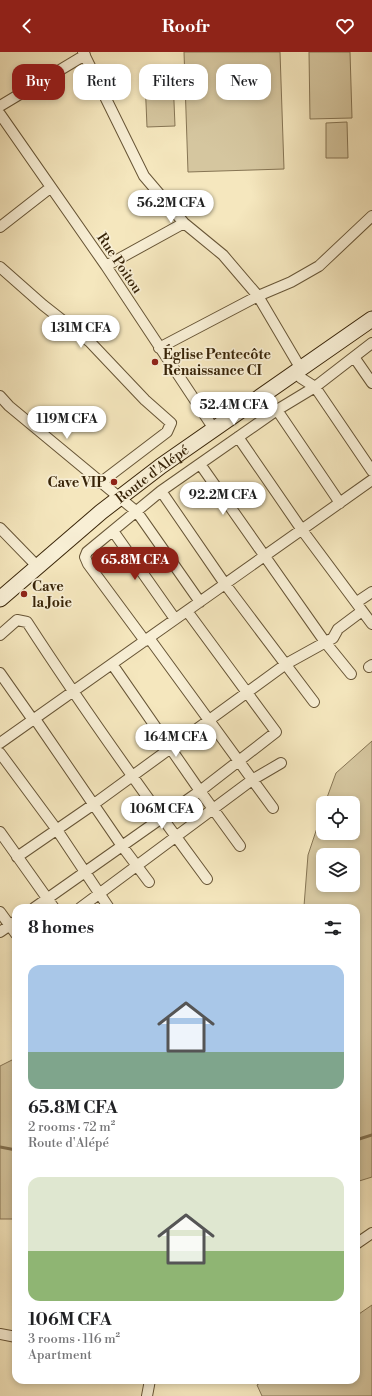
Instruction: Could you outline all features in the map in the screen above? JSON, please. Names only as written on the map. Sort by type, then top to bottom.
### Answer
[{"type":"main road","name":"Route d'Alépé","points":[[0,599],[37,566],[119,498],[214,429],[372,319]]},
{"type":"street","points":[[0,106],[84,54],[144,176],[184,224],[223,255],[258,296],[299,370],[315,387],[372,471]]},
{"type":"street","name":"Rue Poitou","points":[[0,114],[50,188],[106,266],[214,429]]},
{"type":"street","points":[[0,227],[50,188]]},
{"type":"street","points":[[159,348],[258,296],[291,282],[319,266],[372,216]]},
{"type":"street","points":[[106,266],[184,224]]},
{"type":"street","points":[[0,267],[43,305],[90,342],[145,400],[171,423],[167,432],[100,483]]},
{"type":"street","points":[[273,808],[85,557],[87,552],[161,491],[277,410],[315,387],[372,343]]},
{"type":"street","points":[[354,357],[372,383]]},
{"type":"street","points":[[0,396],[9,406],[100,483],[137,512],[200,602]]},
{"type":"street","points":[[277,410],[340,503]]},
{"type":"street","points":[[238,437],[302,530],[372,624]]},
{"type":"street","points":[[200,464],[325,642],[351,674]]},
{"type":"street","points":[[0,744],[372,480]]},
{"type":"street","points":[[161,491],[225,584],[314,702]]},
{"type":"street","points":[[0,528],[37,566]]},
{"type":"street","points":[[113,531],[175,619]]},
{"type":"street","points":[[17,857],[171,749],[208,720],[286,664],[333,638],[338,629],[360,607],[372,592]]},
{"type":"street","points":[[40,904],[161,817],[200,791],[276,732],[187,611]]},
{"type":"street","points":[[0,635],[17,620],[27,622],[73,692],[176,838],[207,879]]},
{"type":"street","points":[[112,664],[213,810],[240,846]]},
{"type":"street","points":[[0,672],[149,882]]},
{"type":"street","points":[[0,753],[57,830],[107,904]]},
{"type":"street","points":[[85,904],[252,780],[281,763]]},
{"type":"street","points":[[0,832],[51,904]]},
{"type":"street","points":[[0,912],[12,922]]},
{"type":"street","points":[[0,932],[12,924]]},
{"type":"street","points":[[360,1241],[372,1233]]},
{"type":"street","points":[[0,1334],[12,1336]]},
{"type":"street","points":[[147,1396],[149,1384]]},
{"type":"shaded area","points":[[184,52],[280,52],[284,169],[188,172],[186,100],[208,100],[208,64],[184,64]]},
{"type":"shaded area","points":[[309,52],[350,52],[352,118],[310,119]]},
{"type":"shaded area","points":[[146,100],[174,100],[175,126],[147,127]]},
{"type":"shaded area","points":[[347,122],[348,158],[326,158],[326,123]]},
{"type":"shaded area","points":[[372,741],[372,1177],[360,1181],[360,904],[304,904],[308,855],[316,831],[316,840],[360,840],[360,796],[328,796],[336,773]]},
{"type":"shaded area","points":[[12,1060],[12,1219],[0,1219],[0,1066]]},
{"type":"shaded area","points":[[372,1305],[372,1396],[262,1396],[257,1385],[258,1384],[360,1384],[360,1313]]},
{"type":"waterway","points":[[360,1139],[372,1135]]},
{"type":"waterway","points":[[0,1147],[12,1149]]},
{"type":"place","name":"Église Pentecôte Renaissance CI","points":[[155,362]]},
{"type":"place","name":"Cave VIP","points":[[114,482]]},
{"type":"place","name":"Cave la Joie","points":[[24,594]]}]
